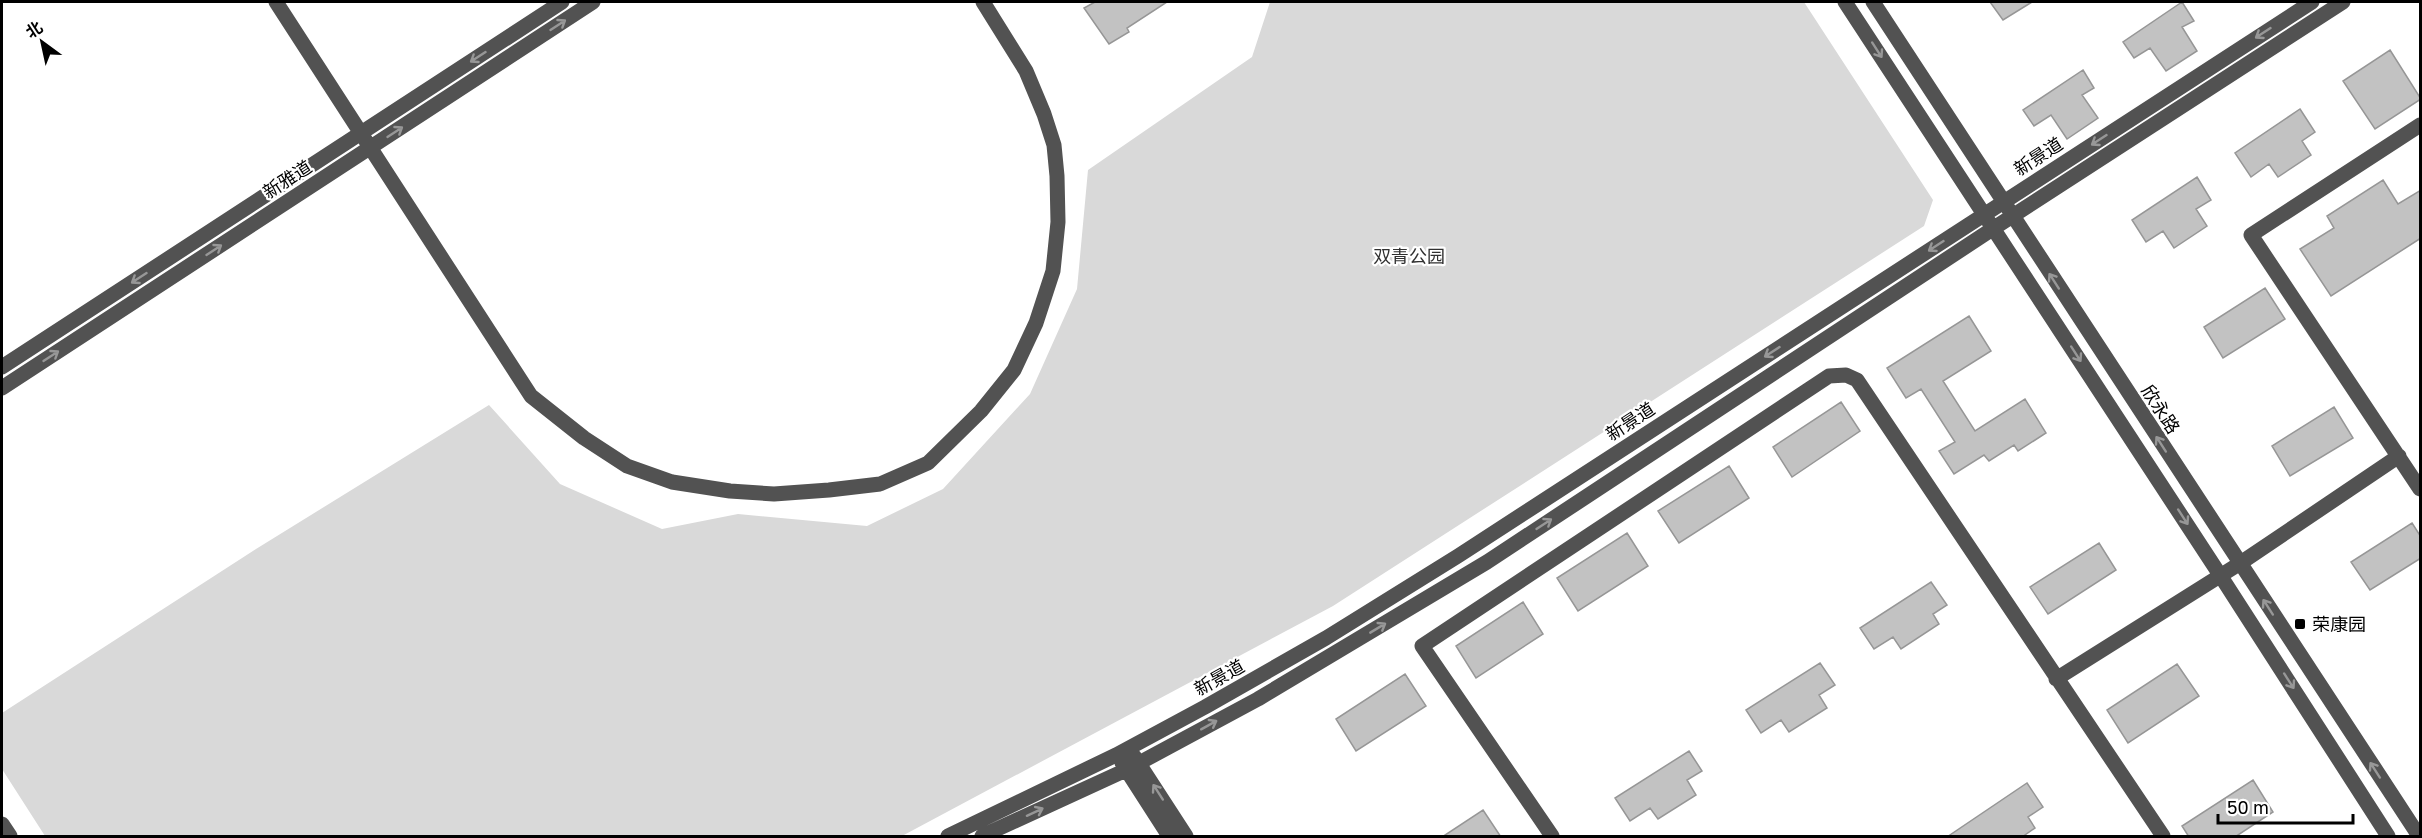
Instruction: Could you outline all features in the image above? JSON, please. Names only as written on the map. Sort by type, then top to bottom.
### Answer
[{"type":"street","points":[[276,2],[372,147],[531,396],[627,466],[672,482],[730,491],[774,494],[880,484],[928,463],[981,411],[1014,370],[1036,323],[1053,272],[1058,222],[1058,176],[1054,145],[1026,71],[983,2]]},
{"type":"street","name":"新雅道","points":[[2,367],[562,2]]},
{"type":"street","name":"新雅道","points":[[2,388],[593,2]]},
{"type":"street","points":[[1845,2],[2220,575],[2388,837]]},
{"type":"street","name":"欣永路","points":[[1873,2],[2419,837]]},
{"type":"street","name":"新景道","points":[[948,837],[1123,752],[1337,632],[2312,2]]},
{"type":"street","name":"新景道","points":[[982,837],[1133,767],[1267,693],[1487,562],[2012,216],[2343,2]]},
{"type":"street","points":[[2421,125],[2251,235],[2421,489]]},
{"type":"street","points":[[1552,837],[1422,646],[1829,376],[1846,375],[1857,380],[2163,837]]},
{"type":"street","points":[[2056,679],[2239,564],[2399,456]]},
{"type":"street","points":[[1123,752],[1186,837]]},
{"type":"street","points":[[1133,767],[1169,837]]},
{"type":"street","points":[[2,824],[10,837]]},
{"type":"green space","name":"双青公园","points":[[1270,2],[1804,2],[1933,200],[1924,226],[1333,606],[902,836],[45,836],[2,769],[2,713],[256,549],[489,405],[560,484],[662,529],[738,514],[867,526],[943,489],[1030,394],[1077,289],[1088,170],[1252,57]]},
{"type":"building","points":[[1095,2],[1167,2],[1127,28],[1129,32],[1109,44],[1084,8]]},
{"type":"building","points":[[1990,2],[2032,2],[2003,20]]},
{"type":"building","points":[[2182,2],[2194,21],[2182,27],[2197,51],[2166,71],[2150,48],[2134,58],[2123,42]]},
{"type":"building","points":[[2390,50],[2421,99],[2375,129],[2343,81]]},
{"type":"building","points":[[2083,70],[2094,88],[2082,95],[2098,118],[2067,139],[2051,115],[2034,126],[2023,110]]},
{"type":"building","points":[[2300,109],[2315,132],[2302,141],[2311,155],[2278,177],[2269,164],[2251,177],[2235,153]]},
{"type":"building","points":[[2197,177],[2211,200],[2196,209],[2207,226],[2174,248],[2163,231],[2146,242],[2132,220]]},
{"type":"building","points":[[2383,180],[2398,204],[2421,190],[2421,238],[2331,296],[2300,249],[2334,228],[2327,216]]},
{"type":"building","points":[[2265,288],[2285,319],[2223,358],[2204,327]]},
{"type":"building","points":[[1969,316],[1991,351],[1943,381],[1975,431],[2025,399],[2046,433],[2018,451],[2014,445],[1989,461],[1984,455],[1954,474],[1939,451],[1955,442],[1921,389],[1906,398],[1887,368]]},
{"type":"building","points":[[1841,402],[1860,431],[1792,477],[1773,447]]},
{"type":"building","points":[[2334,407],[2353,438],[2290,476],[2272,446]]},
{"type":"building","points":[[1729,466],[1749,498],[1679,543],[1658,511]]},
{"type":"building","points":[[2412,523],[2421,537],[2421,558],[2370,590],[2351,562]]},
{"type":"building","points":[[1627,533],[1648,566],[1578,611],[1557,578]]},
{"type":"building","points":[[2099,543],[2116,570],[2048,614],[2030,587]]},
{"type":"building","points":[[1931,582],[1947,605],[1933,614],[1939,624],[1901,649],[1893,637],[1874,649],[1860,628]]},
{"type":"building","points":[[1523,602],[1543,634],[1476,678],[1456,646]]},
{"type":"building","points":[[1820,663],[1835,685],[1819,695],[1827,708],[1789,732],[1781,720],[1761,733],[1746,710]]},
{"type":"building","points":[[2177,664],[2199,696],[2128,743],[2107,710]]},
{"type":"building","points":[[1405,674],[1426,706],[1356,751],[1336,719]]},
{"type":"building","points":[[1689,751],[1702,771],[1687,780],[1696,795],[1658,819],[1650,808],[1630,821],[1615,798]]},
{"type":"building","points":[[2253,780],[2273,812],[2235,837],[2189,837],[2182,826]]},
{"type":"building","points":[[2027,783],[2043,807],[2028,817],[2035,828],[2022,837],[1947,837]]},
{"type":"building","points":[[1483,810],[1501,837],[1442,837]]},
{"type":"place","name":"荣康园","points":[[2300,624]]}]
